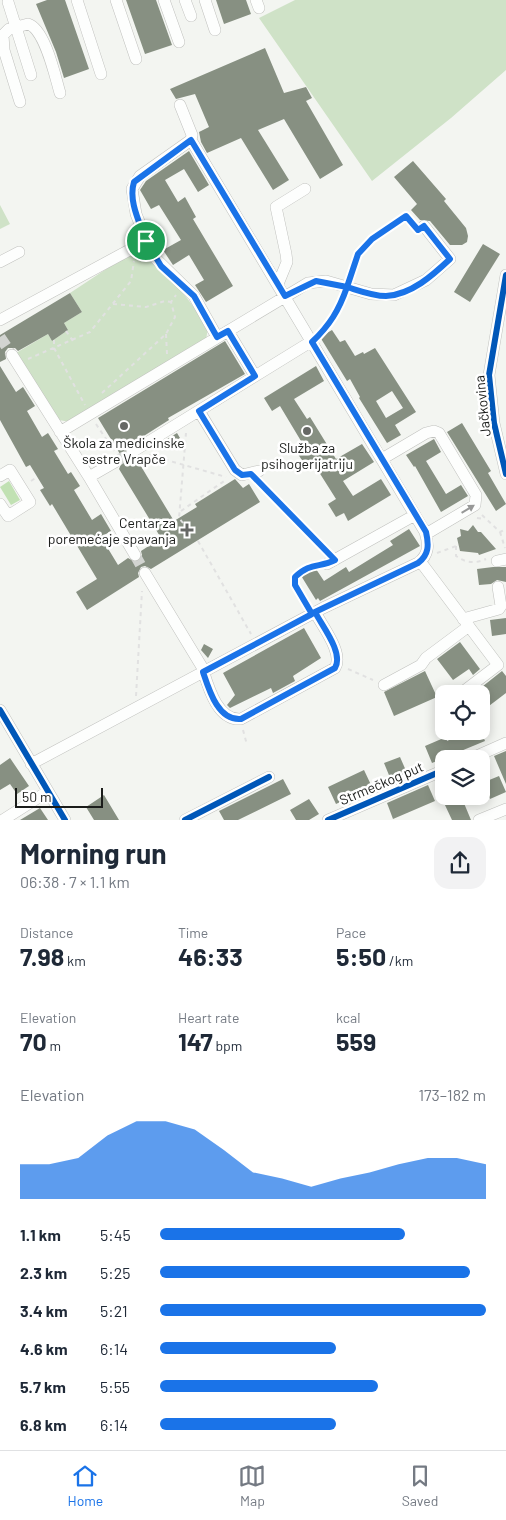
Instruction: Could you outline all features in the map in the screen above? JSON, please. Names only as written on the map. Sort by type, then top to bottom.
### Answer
[{"type":"street","points":[[77,0],[101,74]]},
{"type":"street","points":[[116,0],[136,59]]},
{"type":"street","points":[[164,0],[179,42]]},
{"type":"street","points":[[186,0],[191,16]]},
{"type":"street","points":[[206,0],[215,30]]},
{"type":"street","points":[[7,2],[31,75]]},
{"type":"street","points":[[20,102],[2,42],[3,35],[16,27],[28,24],[38,30],[44,42],[60,93]]},
{"type":"street","points":[[31,764],[313,613],[420,561],[426,554],[428,543],[426,534],[191,140],[192,135],[180,105]]},
{"type":"street","points":[[191,140],[134,182],[132,189],[141,244],[161,266],[194,296],[217,337]]},
{"type":"street","points":[[278,284],[286,262],[286,254],[276,207],[305,189]]},
{"type":"street","points":[[60,432],[285,296],[316,281],[384,296],[408,290],[437,272],[450,259],[424,226]]},
{"type":"street","points":[[0,320],[141,244]]},
{"type":"street","points":[[0,262],[19,252]]},
{"type":"street","name":"Jačkovina","points":[[506,275],[489,375],[494,423],[506,474]]},
{"type":"street","points":[[228,331],[255,376]]},
{"type":"street","points":[[133,451],[312,342]]},
{"type":"street","points":[[14,360],[89,478],[134,555]]},
{"type":"street","points":[[199,411],[233,474],[242,475],[255,472]]},
{"type":"street","points":[[382,459],[434,430],[439,433],[476,495],[475,505],[426,534]]},
{"type":"street","points":[[89,478],[114,457]]},
{"type":"street","points":[[0,476],[10,470],[30,502],[8,516],[0,504]]},
{"type":"street","points":[[331,562],[415,516]]},
{"type":"street","points":[[420,561],[498,665],[472,685]]},
{"type":"street","points":[[148,576],[203,672],[222,713],[233,720],[241,719],[335,668],[337,664],[336,653],[313,613]]},
{"type":"street","points":[[384,686],[421,665],[426,658],[466,623],[499,610],[501,606],[498,587]]},
{"type":"street","points":[[0,710],[65,820]]},
{"type":"street","points":[[490,750],[506,743]]},
{"type":"street","name":"Strmečkog put","points":[[328,820],[435,774]]},
{"type":"street","points":[[185,820],[269,777]]},
{"type":"street","points":[[3,820],[47,792]]},
{"type":"street","points":[[479,820],[506,809]]},
{"type":"path","points":[[312,342],[333,319],[347,287],[358,254],[372,239],[406,216],[418,230],[424,226]]},
{"type":"path","points":[[14,360],[73,341],[90,332],[131,281],[141,244]]},
{"type":"path","points":[[90,414],[97,397],[166,334],[175,317],[171,302],[182,286]]},
{"type":"path","points":[[112,304],[119,303],[146,307],[165,301],[171,302]]},
{"type":"path","points":[[66,331],[73,341]]},
{"type":"path","points":[[166,334],[168,367]]},
{"type":"path","points":[[54,340],[54,348],[114,457]]},
{"type":"path","points":[[183,523],[179,518],[187,418]]},
{"type":"path","points":[[133,451],[183,465],[233,474]]},
{"type":"path","points":[[255,472],[331,562]]},
{"type":"path","points":[[181,511],[227,481],[233,474]]},
{"type":"path","points":[[442,551],[458,546],[456,556],[471,563],[498,556],[505,548],[500,532],[495,525],[485,519],[475,505]]},
{"type":"path","points":[[500,532],[506,529]]},
{"type":"path","points":[[198,541],[256,644]]},
{"type":"path","points":[[313,613],[295,585],[295,577],[315,563],[331,562]]},
{"type":"path","points":[[135,708],[142,584],[148,576]]},
{"type":"path","points":[[337,664],[384,686]]},
{"type":"path","points":[[241,719],[247,745]]},
{"type":"shaded area","points":[[295,0],[506,0],[506,70],[451,118],[372,181],[259,18]]},
{"type":"shaded area","points":[[0,205],[10,224],[0,229]]},
{"type":"shaded area","points":[[129,254],[140,256],[151,262],[174,282],[208,328],[206,340],[70,422],[59,420],[16,353],[48,334],[52,341],[68,330],[64,323],[82,312],[70,293]]},
{"type":"shaded area","points":[[9,481],[20,500],[11,505],[0,487]]},
{"type":"building","points":[[47,0],[65,0],[89,69],[64,78],[56,52],[36,4]]},
{"type":"building","points":[[126,0],[156,0],[172,45],[145,54]]},
{"type":"building","points":[[216,0],[246,0],[251,14],[224,24]]},
{"type":"building","points":[[265,48],[284,93],[306,87],[312,98],[306,101],[343,165],[320,179],[284,119],[258,130],[289,180],[273,190],[241,138],[207,153],[201,142],[199,132],[209,127],[195,94],[176,99],[170,89]]},
{"type":"building","points":[[189,151],[209,185],[198,192],[184,169],[165,180],[178,202],[185,197],[196,217],[193,219],[233,286],[206,302],[195,285],[204,280],[189,255],[173,265],[163,250],[181,240],[159,205],[151,209],[140,190],[146,181]]},
{"type":"building","points":[[413,161],[446,199],[444,201],[466,228],[467,242],[462,245],[450,245],[430,221],[420,220],[411,210],[417,204],[394,177]]},
{"type":"building","points":[[483,244],[500,254],[470,302],[454,292]]},
{"type":"building","points":[[70,293],[82,312],[64,323],[68,330],[52,341],[48,334],[18,351],[15,348],[8,348],[5,352],[6,359],[0,362],[0,335]]},
{"type":"building","points":[[332,330],[340,342],[345,340],[355,356],[375,348],[416,412],[395,425],[401,435],[387,443],[359,398],[350,379],[347,381],[320,337]],"holes":[[[392,391],[403,408],[386,418],[376,401]]]},
{"type":"building","points":[[225,341],[245,374],[168,418],[169,420],[128,446],[125,453],[129,459],[136,458],[174,521],[197,507],[195,504],[235,479],[243,488],[249,484],[260,502],[151,569],[145,566],[141,567],[138,573],[139,577],[87,610],[76,592],[97,579],[52,504],[50,506],[40,490],[44,488],[30,465],[26,467],[0,420],[0,366],[16,392],[23,387],[35,406],[27,411],[42,437],[48,433],[58,449],[54,451],[68,474],[71,472],[80,486],[74,490],[92,520],[101,514],[111,531],[101,537],[118,565],[128,558],[135,562],[139,561],[142,555],[141,551],[161,538],[119,469],[122,462],[117,455],[120,454],[98,418]]},
{"type":"building","name":"Služba za psihogerijatriju","points":[[316,366],[324,381],[294,399],[307,419],[310,417],[336,459],[362,444],[374,462],[343,481],[353,496],[381,479],[391,495],[348,521],[344,513],[336,517],[328,504],[336,499],[312,461],[305,465],[296,451],[304,446],[280,406],[272,411],[264,398]]},
{"type":"building","points":[[462,423],[491,471],[488,473],[506,504],[496,511],[447,432]]},
{"type":"building","points":[[177,433],[180,438],[161,449],[159,444]]},
{"type":"building","points":[[434,439],[441,452],[426,461],[446,494],[461,485],[468,496],[441,512],[415,466],[406,455]]},
{"type":"building","points":[[473,525],[496,549],[479,555],[478,553],[460,551],[457,538],[461,536],[460,529],[468,531]]},
{"type":"building","points":[[409,529],[420,546],[320,601],[318,598],[316,600],[300,574],[314,566],[324,581],[346,567],[349,572],[393,545],[390,541]]},
{"type":"building","points":[[506,567],[506,582],[497,580],[491,584],[479,585],[477,569]]},
{"type":"building","points":[[506,618],[506,634],[492,636],[490,620]]},
{"type":"building","points":[[304,628],[321,658],[293,676],[295,681],[273,693],[271,688],[230,708],[227,705],[235,695],[223,673]]},
{"type":"building","points":[[460,642],[480,669],[473,675],[469,669],[453,680],[437,659]]},
{"type":"building","points":[[204,644],[213,649],[208,658],[201,650]]},
{"type":"building","points":[[425,671],[435,693],[435,698],[394,716],[384,692]]},
{"type":"building","points":[[502,671],[506,676],[506,693],[490,705],[490,685],[484,685]]},
{"type":"building","points":[[439,740],[485,741],[463,750],[435,750],[435,762],[432,763],[425,746]]},
{"type":"building","points":[[506,751],[506,784],[494,756]]},
{"type":"building","points":[[400,757],[407,773],[391,780],[384,763]]},
{"type":"building","points":[[10,758],[29,786],[17,794],[10,784],[0,790],[0,765]]},
{"type":"building","points":[[364,770],[372,787],[336,804],[328,787]]},
{"type":"building","points":[[499,776],[506,792],[490,799],[490,780]]},
{"type":"building","points":[[283,779],[291,794],[238,820],[224,820],[219,811]]},
{"type":"building","points":[[428,785],[435,801],[393,819],[387,803]]},
{"type":"building","points":[[104,795],[119,820],[94,820],[86,807]]},
{"type":"building","points":[[309,799],[319,814],[309,820],[296,820],[290,810]]},
{"type":"building","points":[[445,805],[465,805],[471,820],[452,820]]},
{"type":"building","points":[[40,808],[48,820],[20,820]]},
{"type":"tunnel","points":[[0,337],[12,355]]},
{"type":"tunnel","points":[[115,462],[132,452]]},
{"type":"tunnel","points":[[135,555],[145,573]]},
{"type":"cycle path","points":[[506,275],[489,375],[494,423],[506,474]]},
{"type":"cycle path","points":[[0,710],[65,820]]},
{"type":"cycle path","points":[[328,820],[435,774]]},
{"type":"cycle path","points":[[185,820],[269,777]]},
{"type":"place","name":"Škola za medicinske sestre Vrapče","points":[[124,426]]},
{"type":"place","name":"Služba za psihogerijatriju","points":[[307,431]]},
{"type":"place","name":"Centar za poremećaje spavanja","points":[[187,530]]},
{"type":"route","points":[[146,241],[136,214],[132,189],[134,182],[174,150],[191,140],[285,296],[298,287],[316,281],[326,281],[347,287],[358,254],[365,245],[406,216],[418,230],[424,226],[450,259],[426,280],[394,295],[371,294],[347,287],[338,312],[329,326],[312,342],[426,532],[428,543],[426,554],[418,563],[315,612],[336,653],[338,659],[335,668],[241,719],[233,720],[222,713],[203,672],[312,614],[295,585],[295,577],[315,563],[327,564],[335,560],[251,474],[242,475],[235,470],[199,411],[255,376],[228,331],[217,337],[194,296],[161,266],[146,241]]}]
